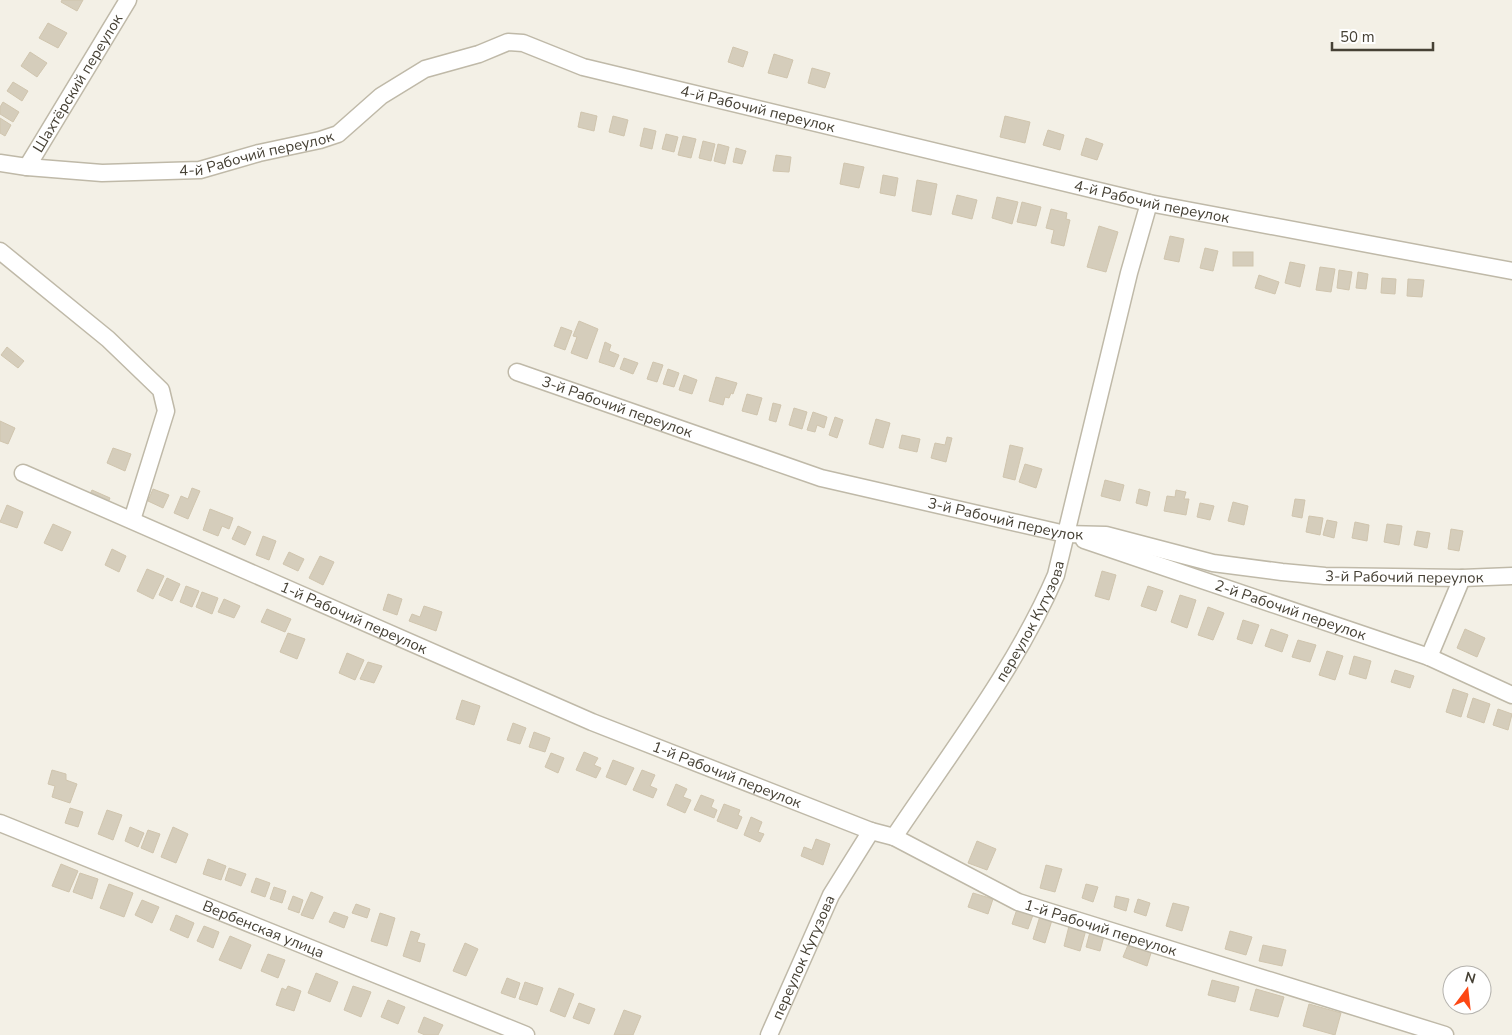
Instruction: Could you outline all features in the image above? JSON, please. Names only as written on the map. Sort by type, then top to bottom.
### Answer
[{"type":"street","name":"Шахтёрский переулок","points":[[27,167],[128,0]]},
{"type":"street","name":"4-й Рабочий переулок","points":[[0,164],[102,173],[200,170],[259,153],[320,140],[338,134],[381,96],[425,69],[479,54],[508,42],[523,43],[584,67],[1149,203],[1512,271]]},
{"type":"street","name":"переулок Кутузова","points":[[894,837],[1006,672],[1056,575],[1149,203]]},
{"type":"street","points":[[0,251],[108,339],[161,390],[166,411],[132,520]]},
{"type":"street","name":"3-й Рабочий переулок","points":[[516,372],[821,478],[1065,534],[1106,535],[1214,563],[1282,572],[1325,576],[1462,578],[1512,576]]},
{"type":"street","name":"1-й Рабочий переулок","points":[[23,473],[592,722],[871,831],[894,837],[1018,902],[1445,1035]]},
{"type":"street","name":"2-й Рабочий переулок","points":[[1065,534],[1429,657],[1512,695]]},
{"type":"street","points":[[1429,657],[1462,578]]},
{"type":"street","name":"Вербенская улица","points":[[0,823],[526,1035]]},
{"type":"street","name":"переулок Кутузова","points":[[769,1035],[830,896],[871,831]]},
{"type":"building","points":[[62,0],[83,0],[77,11],[61,2]]},
{"type":"building","points":[[48,23],[67,33],[58,48],[39,38]]},
{"type":"building","points":[[733,47],[748,52],[743,67],[728,62]]},
{"type":"building","points":[[30,52],[47,63],[37,77],[21,66]]},
{"type":"building","points":[[774,54],[793,60],[787,78],[768,73]]},
{"type":"building","points":[[812,68],[830,73],[825,88],[808,83]]},
{"type":"building","points":[[13,82],[28,91],[22,101],[7,91]]},
{"type":"building","points":[[3,102],[19,112],[13,122],[0,114],[0,107]]},
{"type":"building","points":[[581,112],[597,116],[594,131],[578,127]]},
{"type":"building","points":[[613,116],[628,120],[624,136],[609,132]]},
{"type":"building","points":[[1005,116],[1030,122],[1025,143],[1000,137]]},
{"type":"building","points":[[0,118],[11,125],[5,136],[0,133]]},
{"type":"building","points":[[644,128],[656,131],[652,149],[640,146]]},
{"type":"building","points":[[1048,130],[1064,135],[1060,150],[1043,145]]},
{"type":"building","points":[[666,134],[678,137],[674,152],[662,149]]},
{"type":"building","points":[[683,136],[696,139],[691,158],[678,155]]},
{"type":"building","points":[[1086,138],[1103,144],[1097,160],[1081,155]]},
{"type":"building","points":[[703,141],[715,144],[711,161],[699,158]]},
{"type":"building","points":[[718,144],[729,147],[725,164],[714,161]]},
{"type":"building","points":[[736,148],[746,151],[742,164],[733,162]]},
{"type":"building","points":[[776,155],[791,157],[789,172],[773,171]]},
{"type":"building","points":[[844,163],[864,167],[859,188],[840,184]]},
{"type":"building","points":[[883,175],[898,178],[895,196],[880,193]]},
{"type":"building","points":[[917,180],[937,184],[931,215],[912,211]]},
{"type":"building","points":[[957,195],[977,200],[972,219],[952,214]]},
{"type":"building","points":[[997,197],[1018,202],[1012,224],[992,218]]},
{"type":"building","points":[[1022,202],[1041,207],[1036,226],[1017,222]]},
{"type":"building","points":[[1051,209],[1067,213],[1066,219],[1070,220],[1064,246],[1051,243],[1054,230],[1046,228]]},
{"type":"building","points":[[1099,226],[1118,232],[1106,272],[1087,267]]},
{"type":"building","points":[[1170,236],[1184,239],[1179,262],[1164,259]]},
{"type":"building","points":[[1205,248],[1218,251],[1213,271],[1200,268]]},
{"type":"building","points":[[1233,252],[1253,252],[1253,266],[1233,266]]},
{"type":"building","points":[[1290,262],[1305,265],[1300,287],[1285,283]]},
{"type":"building","points":[[1320,267],[1335,269],[1331,292],[1316,290]]},
{"type":"building","points":[[1339,270],[1352,272],[1349,290],[1337,288]]},
{"type":"building","points":[[1358,272],[1368,274],[1366,289],[1356,288]]},
{"type":"building","points":[[1259,275],[1279,282],[1275,294],[1255,288]]},
{"type":"building","points":[[1382,278],[1396,279],[1395,294],[1381,293]]},
{"type":"building","points":[[1408,279],[1424,280],[1422,297],[1407,296]]},
{"type":"building","points":[[579,321],[598,329],[587,359],[571,353],[577,337],[573,336]]},
{"type":"building","points":[[561,327],[572,331],[565,350],[554,346]]},
{"type":"building","points":[[605,342],[611,345],[609,351],[619,355],[614,367],[599,362]]},
{"type":"building","points":[[7,347],[24,361],[18,368],[1,355]]},
{"type":"building","points":[[624,358],[638,363],[633,374],[620,369]]},
{"type":"building","points":[[653,362],[663,365],[657,382],[647,379]]},
{"type":"building","points":[[668,369],[679,373],[674,387],[663,384]]},
{"type":"building","points":[[684,375],[697,380],[692,394],[679,390]]},
{"type":"building","points":[[716,377],[737,383],[733,394],[731,393],[729,398],[725,397],[723,405],[709,401]]},
{"type":"building","points":[[747,394],[762,398],[757,415],[742,411]]},
{"type":"building","points":[[773,403],[781,405],[776,422],[769,420]]},
{"type":"building","points":[[794,408],[807,412],[802,429],[789,425]]},
{"type":"building","points":[[813,412],[827,417],[824,428],[817,425],[815,432],[807,430]]},
{"type":"building","points":[[835,417],[843,420],[837,438],[829,435]]},
{"type":"building","points":[[876,419],[890,423],[883,448],[869,444]]},
{"type":"building","points":[[0,421],[15,428],[8,444],[0,441]]},
{"type":"building","points":[[902,435],[920,439],[917,452],[899,448]]},
{"type":"building","points":[[947,437],[952,438],[946,462],[931,458],[935,443],[945,445]]},
{"type":"building","points":[[1010,445],[1023,448],[1015,480],[1003,477]]},
{"type":"building","points":[[113,448],[131,454],[125,471],[107,463]]},
{"type":"building","points":[[1025,464],[1042,469],[1036,488],[1019,482]]},
{"type":"building","points":[[1105,480],[1124,485],[1120,501],[1101,496]]},
{"type":"building","points":[[192,488],[200,491],[188,519],[174,513],[181,496],[188,499]]},
{"type":"building","points":[[153,489],[169,495],[163,508],[148,501]]},
{"type":"building","points":[[1139,489],[1150,492],[1147,506],[1136,503]]},
{"type":"building","points":[[92,490],[110,498],[106,507],[88,498]]},
{"type":"building","points":[[1176,490],[1186,492],[1184,499],[1189,499],[1186,515],[1164,511],[1167,496],[1175,497]]},
{"type":"building","points":[[1295,499],[1305,500],[1302,518],[1292,516]]},
{"type":"building","points":[[1233,502],[1248,506],[1244,525],[1228,521]]},
{"type":"building","points":[[1200,503],[1214,506],[1210,520],[1197,517]]},
{"type":"building","points":[[7,505],[23,512],[17,528],[0,522]]},
{"type":"building","points":[[210,509],[233,518],[229,529],[222,526],[218,536],[203,530]]},
{"type":"building","points":[[1309,516],[1323,518],[1320,535],[1306,532]]},
{"type":"building","points":[[1327,520],[1337,522],[1334,538],[1323,535]]},
{"type":"building","points":[[1355,522],[1369,525],[1367,541],[1352,538]]},
{"type":"building","points":[[53,524],[71,532],[62,551],[44,543]]},
{"type":"building","points":[[1387,524],[1402,526],[1399,545],[1384,542]]},
{"type":"building","points":[[238,526],[251,532],[245,545],[232,539]]},
{"type":"building","points":[[1451,529],[1463,531],[1459,551],[1448,549]]},
{"type":"building","points":[[1417,531],[1430,533],[1427,548],[1414,545]]},
{"type":"building","points":[[263,536],[276,541],[269,560],[256,555]]},
{"type":"building","points":[[112,549],[126,556],[119,572],[105,565]]},
{"type":"building","points":[[289,552],[304,559],[298,571],[283,564]]},
{"type":"building","points":[[320,556],[334,562],[323,585],[309,578]]},
{"type":"building","points":[[147,569],[164,576],[153,599],[137,591]]},
{"type":"building","points":[[1102,571],[1116,575],[1109,600],[1095,596]]},
{"type":"building","points":[[167,578],[180,584],[172,601],[159,595]]},
{"type":"building","points":[[186,586],[199,591],[192,607],[180,602]]},
{"type":"building","points":[[1148,586],[1163,591],[1156,611],[1141,606]]},
{"type":"building","points":[[202,592],[218,598],[212,614],[196,607]]},
{"type":"building","points":[[388,594],[402,599],[397,615],[383,610]]},
{"type":"building","points":[[1180,595],[1196,600],[1187,628],[1171,622]]},
{"type":"building","points":[[224,599],[240,606],[234,618],[218,612]]},
{"type":"building","points":[[424,606],[442,612],[436,631],[409,621],[412,614],[420,617]]},
{"type":"building","points":[[1208,607],[1224,613],[1213,640],[1198,635]]},
{"type":"building","points":[[267,609],[291,619],[285,632],[261,622]]},
{"type":"building","points":[[1243,620],[1259,625],[1252,644],[1237,639]]},
{"type":"building","points":[[1271,629],[1288,635],[1282,652],[1265,646]]},
{"type":"building","points":[[1465,629],[1485,638],[1477,657],[1457,648]]},
{"type":"building","points":[[288,633],[305,639],[297,659],[280,652]]},
{"type":"building","points":[[1298,640],[1316,645],[1310,662],[1292,657]]},
{"type":"building","points":[[1327,651],[1343,656],[1335,680],[1319,675]]},
{"type":"building","points":[[347,653],[364,660],[355,680],[339,673]]},
{"type":"building","points":[[1354,656],[1371,661],[1366,679],[1349,674]]},
{"type":"building","points":[[368,662],[382,666],[374,683],[360,679]]},
{"type":"building","points":[[1395,670],[1414,676],[1410,688],[1391,682]]},
{"type":"building","points":[[1453,689],[1468,694],[1461,717],[1446,712]]},
{"type":"building","points":[[1473,698],[1490,704],[1484,723],[1467,717]]},
{"type":"building","points":[[462,700],[480,706],[474,725],[456,719]]},
{"type":"building","points":[[1498,709],[1512,714],[1508,730],[1493,725]]},
{"type":"building","points":[[513,723],[526,728],[520,744],[507,740]]},
{"type":"building","points":[[534,732],[550,738],[545,752],[529,747]]},
{"type":"building","points":[[584,752],[598,758],[594,765],[601,768],[596,778],[576,770]]},
{"type":"building","points":[[551,753],[564,758],[558,773],[545,767]]},
{"type":"building","points":[[613,760],[634,768],[626,785],[606,777]]},
{"type":"building","points":[[52,770],[66,774],[66,780],[77,784],[70,803],[52,797],[55,786],[48,784]]},
{"type":"building","points":[[642,770],[655,775],[650,786],[657,789],[653,798],[633,790]]},
{"type":"building","points":[[676,784],[687,789],[683,797],[691,800],[685,813],[667,805]]},
{"type":"building","points":[[701,795],[714,800],[711,807],[717,810],[714,818],[694,810]]},
{"type":"building","points":[[724,804],[740,810],[738,815],[742,817],[737,829],[717,821]]},
{"type":"building","points":[[70,808],[83,812],[78,827],[65,823]]},
{"type":"building","points":[[107,810],[122,815],[113,840],[98,834]]},
{"type":"building","points":[[751,817],[762,822],[758,832],[764,834],[760,842],[744,835]]},
{"type":"building","points":[[130,827],[144,833],[138,847],[125,841]]},
{"type":"building","points":[[173,827],[188,834],[176,863],[161,857]]},
{"type":"building","points":[[148,830],[160,834],[153,853],[141,848]]},
{"type":"building","points":[[816,839],[830,844],[823,865],[801,856],[804,847],[812,850]]},
{"type":"building","points":[[977,841],[996,849],[987,870],[968,863]]},
{"type":"building","points":[[208,859],[226,866],[221,880],[203,874]]},
{"type":"building","points":[[61,864],[78,871],[69,892],[52,886]]},
{"type":"building","points":[[1046,865],[1062,869],[1055,892],[1040,888]]},
{"type":"building","points":[[229,868],[246,874],[241,886],[225,880]]},
{"type":"building","points":[[80,873],[98,879],[92,899],[73,892]]},
{"type":"building","points":[[256,878],[270,883],[265,897],[251,892]]},
{"type":"building","points":[[109,884],[133,893],[124,917],[100,908]]},
{"type":"building","points":[[1086,884],[1098,887],[1093,902],[1082,898]]},
{"type":"building","points":[[274,887],[286,891],[282,903],[270,899]]},
{"type":"building","points":[[311,892],[323,897],[313,919],[301,915]]},
{"type":"building","points":[[973,893],[993,899],[988,914],[968,907]]},
{"type":"building","points":[[293,896],[303,900],[299,913],[288,909]]},
{"type":"building","points":[[1116,896],[1129,899],[1126,911],[1114,907]]},
{"type":"building","points":[[1138,899],[1150,903],[1146,916],[1134,912]]},
{"type":"building","points":[[142,900],[159,907],[152,923],[135,915]]},
{"type":"building","points":[[1173,903],[1189,907],[1182,931],[1166,926]]},
{"type":"building","points":[[356,904],[370,909],[367,918],[352,913]]},
{"type":"building","points":[[1017,909],[1033,915],[1028,929],[1012,924]]},
{"type":"building","points":[[334,912],[348,917],[344,928],[329,922]]},
{"type":"building","points":[[380,913],[395,918],[387,946],[371,941]]},
{"type":"building","points":[[176,915],[194,923],[188,938],[170,930]]},
{"type":"building","points":[[1040,916],[1052,920],[1045,943],[1033,939]]},
{"type":"building","points":[[204,926],[219,932],[213,948],[197,941]]},
{"type":"building","points":[[1069,926],[1086,930],[1080,951],[1064,946]]},
{"type":"building","points":[[411,931],[420,934],[417,942],[425,944],[420,962],[403,956]]},
{"type":"building","points":[[1230,931],[1252,937],[1246,955],[1225,949]]},
{"type":"building","points":[[1090,932],[1104,936],[1100,951],[1086,947]]},
{"type":"building","points":[[230,936],[251,945],[241,969],[219,960]]},
{"type":"building","points":[[465,943],[478,949],[466,976],[453,971]]},
{"type":"building","points":[[1128,945],[1151,953],[1147,966],[1123,957]]},
{"type":"building","points":[[1263,945],[1286,950],[1282,966],[1259,961]]},
{"type":"building","points":[[268,954],[285,960],[278,978],[261,971]]},
{"type":"building","points":[[316,973],[338,982],[330,1002],[308,993]]},
{"type":"building","points":[[507,978],[520,983],[515,998],[501,993]]},
{"type":"building","points":[[1212,980],[1239,987],[1235,1002],[1208,995]]},
{"type":"building","points":[[525,982],[543,988],[537,1005],[519,999]]},
{"type":"building","points":[[288,986],[301,991],[294,1011],[276,1005],[282,988],[286,990]]},
{"type":"building","points":[[353,986],[371,992],[361,1017],[344,1010]]},
{"type":"building","points":[[559,988],[574,994],[565,1017],[550,1011]]},
{"type":"building","points":[[1256,989],[1284,997],[1278,1017],[1250,1010]]},
{"type":"building","points":[[388,1000],[405,1007],[398,1024],[381,1017]]},
{"type":"building","points":[[579,1003],[595,1009],[589,1024],[573,1018]]},
{"type":"building","points":[[1309,1004],[1341,1013],[1335,1035],[1303,1026]]},
{"type":"building","points":[[624,1010],[641,1016],[633,1035],[614,1035]]},
{"type":"building","points":[[424,1017],[443,1025],[438,1035],[425,1035],[418,1032]]}]
